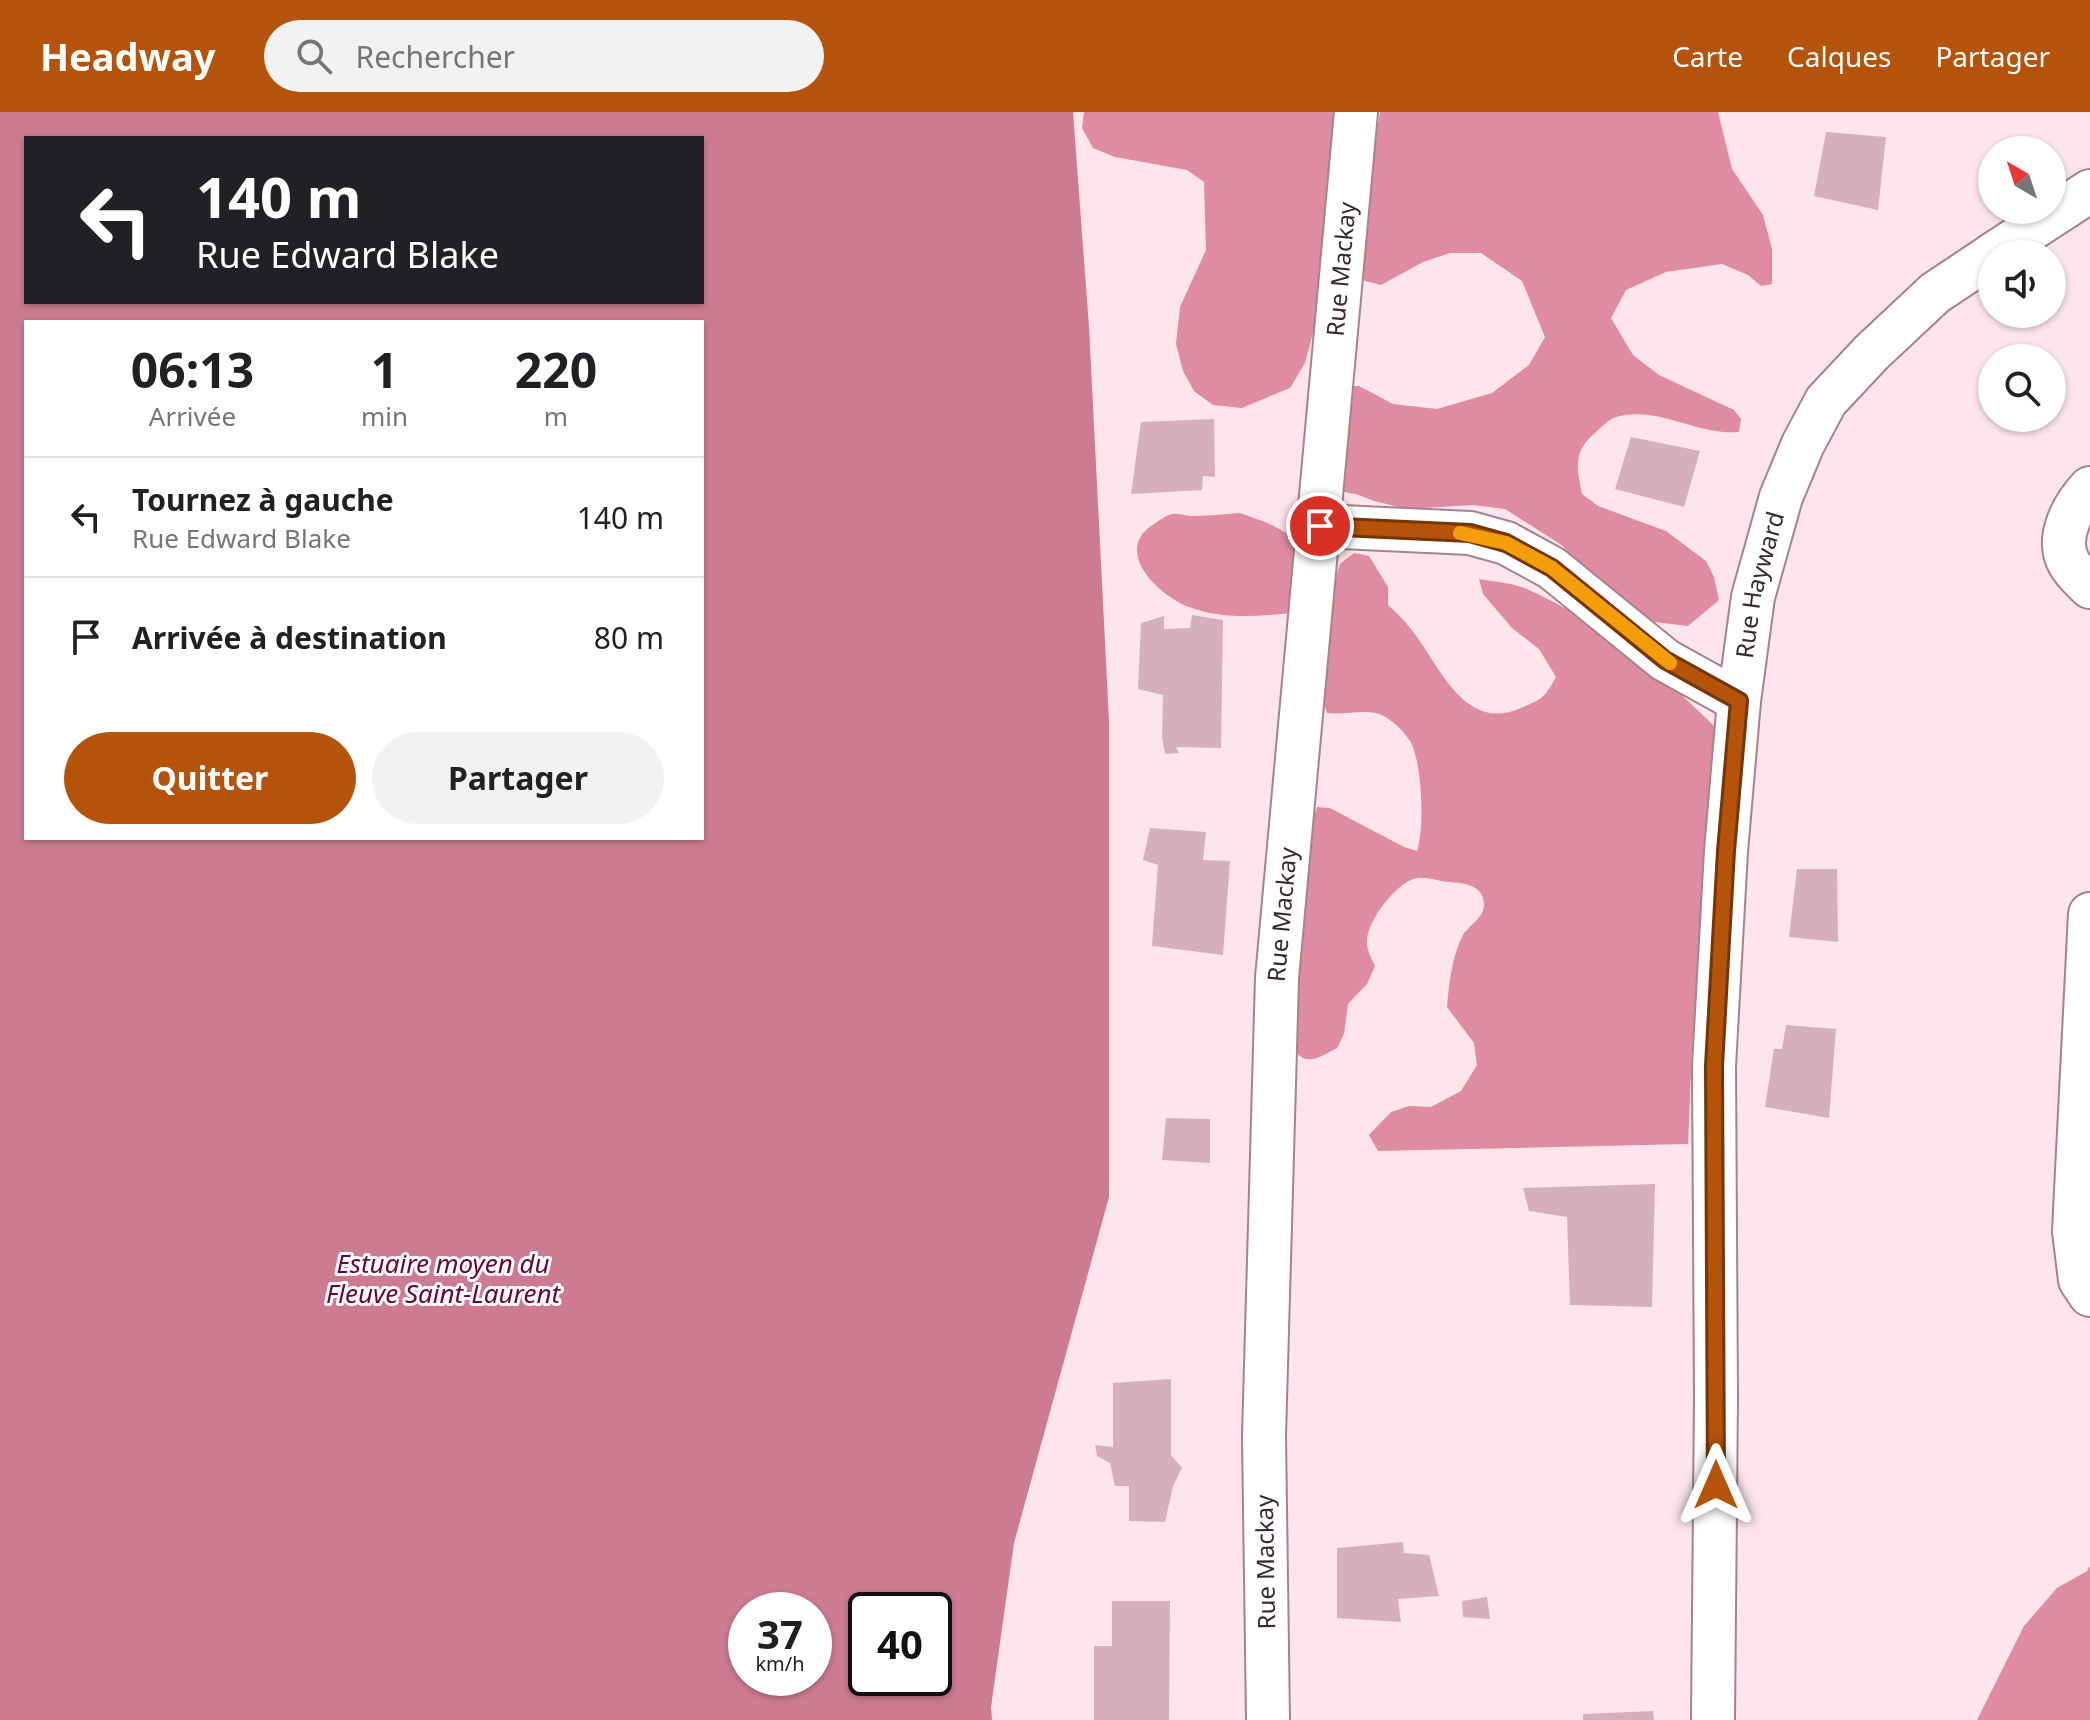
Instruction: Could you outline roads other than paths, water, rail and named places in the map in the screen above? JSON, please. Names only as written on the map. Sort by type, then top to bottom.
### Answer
[{"type":"street","name":"Rue Mackay","points":[[1268,1720],[1264,1436],[1277,978],[1356,112]]},
{"type":"street","name":"Rue Hayward","points":[[2014,240],[2090,191]]},
{"type":"street","name":"Rue Hayward","points":[[1713,1720],[1716,1397],[1714,1066],[1726,851],[1739,701],[1753,597],[1781,497],[1803,444],[1826,401],[1872,352],[1935,293],[1978,264]]},
{"type":"street","points":[[2090,488],[2066,524],[2065,542],[2067,559],[2090,587]]},
{"type":"street","points":[[1320,526],[1470,533],[1506,543],[1552,568],[1665,660],[1739,701]]},
{"type":"street","points":[[2090,914],[2086,1095],[2074,1231],[2080,1280],[2090,1295]]},
{"type":"water","name":"Estuaire moyen du Fleuve Saint-Laurent","points":[[0,112],[1073,112],[1089,327],[1109,721],[1109,1197],[1014,1543],[991,1707],[992,1720],[0,1720]]}]
